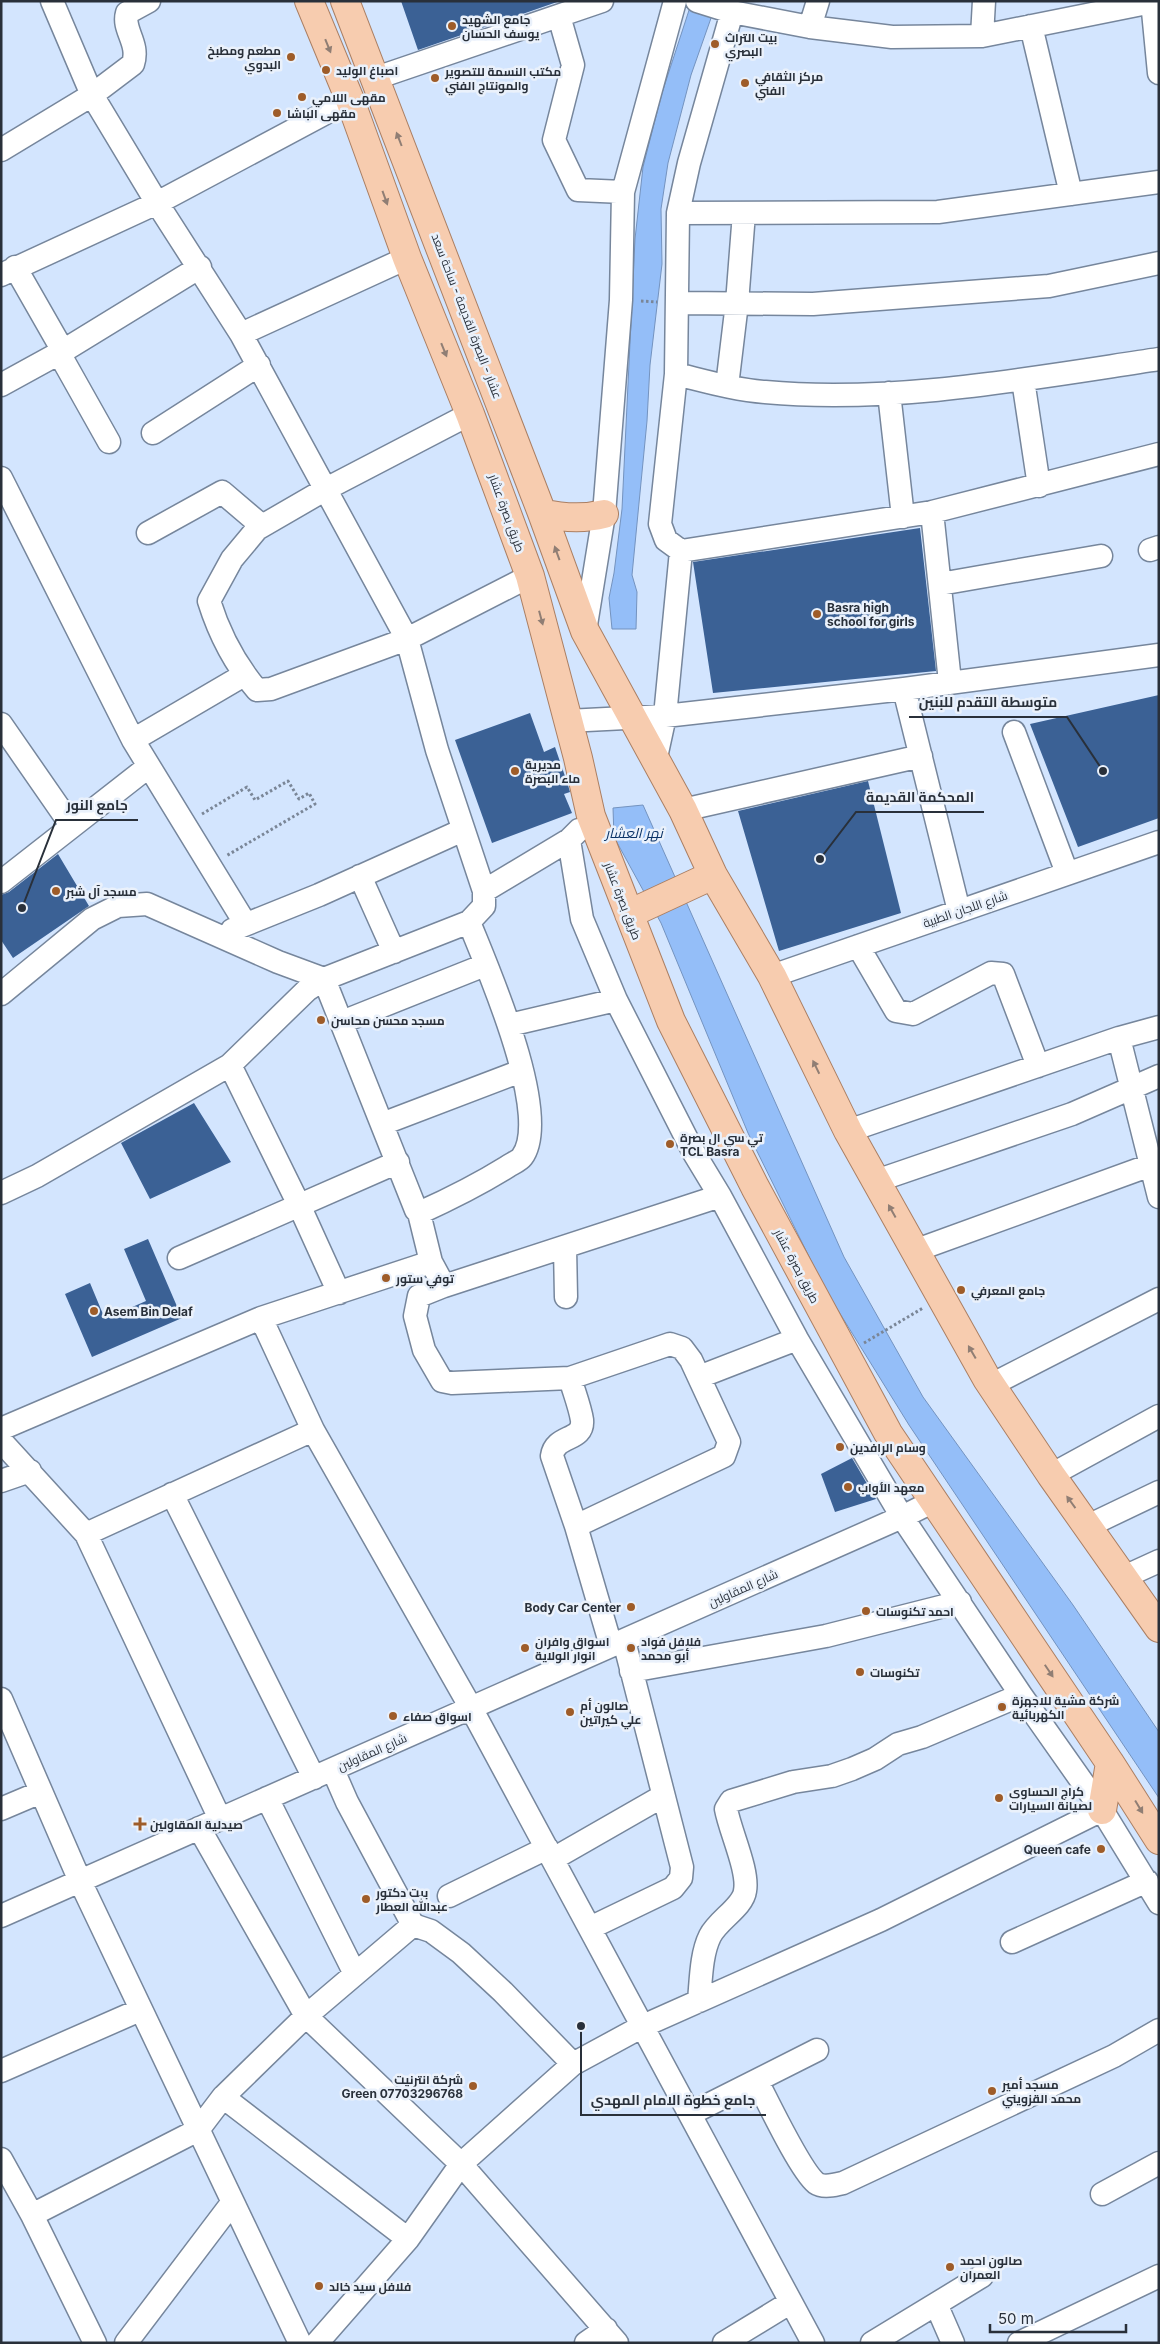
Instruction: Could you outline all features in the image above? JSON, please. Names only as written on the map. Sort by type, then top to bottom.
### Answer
[{"type":"main road","name":"طريق بصرة عشار","points":[[309,1],[350,100],[407,258],[470,414],[530,576],[591,816],[636,911],[671,1021],[755,1187],[888,1433],[1110,1763],[1159,1840]]},
{"type":"main road","name":"عشار - البصرة القديمة - ساحة سعد","points":[[350,7],[542,513],[585,632],[683,810],[705,878],[772,976],[848,1132],[991,1384],[1051,1475],[1159,1628]]},
{"type":"main road","points":[[542,513],[590,518],[604,514]]},
{"type":"main road","points":[[636,911],[705,878]]},
{"type":"main road","points":[[1102,1810],[1110,1763]]},
{"type":"street","points":[[1,1193],[37,1176],[230,1064],[307,990],[324,979],[469,922],[484,906],[484,891],[437,750],[407,639],[259,365],[200,267],[157,203],[92,95],[52,1]]},
{"type":"street","points":[[1,150],[92,95],[133,64],[135,46],[125,20],[127,13],[149,1]]},
{"type":"street","points":[[376,78],[602,1]]},
{"type":"street","points":[[585,632],[604,514],[621,300],[623,192],[675,1]]},
{"type":"street","points":[[696,1],[728,11],[810,27],[892,37],[982,36],[1154,2],[1159,73]]},
{"type":"street","points":[[810,27],[818,1]]},
{"type":"street","points":[[982,36],[984,1]]},
{"type":"street","points":[[728,11],[678,213],[670,303],[676,374],[660,524],[666,540],[681,551],[932,512],[1159,454]]},
{"type":"street","points":[[559,16],[573,65],[554,140],[578,190],[623,192]]},
{"type":"street","points":[[1031,26],[1071,194]]},
{"type":"street","points":[[109,442],[61,352],[8,271],[157,203],[350,100]]},
{"type":"street","points":[[678,213],[938,212],[1159,182]]},
{"type":"street","points":[[727,386],[737,303],[744,213]]},
{"type":"street","points":[[241,334],[407,258]]},
{"type":"street","points":[[670,303],[813,304],[1049,286],[1159,263]]},
{"type":"street","points":[[1,385],[61,352],[200,267]]},
{"type":"street","points":[[676,374],[727,386],[764,392],[863,396],[1023,380],[1159,359]]},
{"type":"street","points":[[153,433],[259,365]]},
{"type":"street","points":[[1023,380],[1039,486]]},
{"type":"street","points":[[888,393],[903,517]]},
{"type":"street","points":[[470,414],[326,489],[257,529],[232,559],[209,601],[216,624],[244,675],[257,690],[271,689],[407,639],[530,576]]},
{"type":"street","points":[[1,478],[133,740],[245,923]]},
{"type":"street","points":[[148,533],[222,492],[262,526]]},
{"type":"street","points":[[932,512],[950,682]]},
{"type":"street","points":[[655,762],[665,716],[681,551]]},
{"type":"street","points":[[940,584],[1101,556]]},
{"type":"street","points":[[567,721],[665,716],[904,689],[1159,655]]},
{"type":"street","points":[[133,740],[244,675]]},
{"type":"street","points":[[904,689],[959,911]]},
{"type":"street","points":[[1,724],[70,825]]},
{"type":"street","points":[[1014,732],[1067,873]]},
{"type":"street","points":[[683,810],[921,756]]},
{"type":"street","points":[[1,882],[70,825],[148,767]]},
{"type":"street","points":[[484,891],[569,840],[591,816]]},
{"type":"street","points":[[220,936],[245,923],[319,895],[463,830]]},
{"type":"street","points":[[569,840],[582,919],[616,1000],[694,1153],[720,1196],[797,1339],[902,1517],[1021,1695],[1102,1810],[1159,1903]]},
{"type":"street","name":"شارع اللجان الطبية","points":[[772,976],[1159,842]]},
{"type":"street","points":[[360,876],[394,952]]},
{"type":"street","points":[[1,994],[92,919],[118,906],[147,904],[278,962],[324,979],[416,1210],[420,1213],[431,1262],[444,1286]]},
{"type":"street","points":[[420,1213],[475,1187],[522,1157],[531,1134],[530,1107],[509,1025],[469,922]]},
{"type":"street","points":[[858,946],[896,1011],[913,1014],[991,973],[1003,974],[1038,1066]]},
{"type":"street","points":[[342,1022],[486,964]]},
{"type":"street","points":[[509,1025],[616,1000]]},
{"type":"street","points":[[848,1132],[1119,1038],[1159,1026]]},
{"type":"street","points":[[1119,1038],[1131,1088],[1154,1164],[1159,1197]]},
{"type":"street","points":[[230,1064],[300,1206],[339,1293]]},
{"type":"street","points":[[382,1124],[521,1072]]},
{"type":"street","points":[[876,1181],[1046,1123],[1159,1076]]},
{"type":"street","points":[[179,1258],[398,1162]]},
{"type":"street","points":[[914,1251],[1154,1164]]},
{"type":"street","points":[[576,1526],[724,1456],[729,1442],[691,1360],[682,1348],[670,1344],[570,1378],[452,1383],[442,1381],[424,1350],[415,1316],[419,1296],[444,1286],[720,1196]]},
{"type":"street","points":[[565,1246],[566,1297]]},
{"type":"street","points":[[1,1429],[261,1318],[431,1262]]},
{"type":"street","points":[[991,1384],[1159,1300]]},
{"type":"street","points":[[261,1318],[313,1430],[471,1708],[813,2343]]},
{"type":"street","points":[[699,1378],[797,1339]]},
{"type":"street","points":[[570,1378],[582,1421],[581,1430],[576,1435],[558,1442],[553,1448],[552,1456],[617,1644],[631,1671],[682,1867],[681,1878],[673,1888],[590,1928]]},
{"type":"street","points":[[1051,1475],[1159,1416]]},
{"type":"street","points":[[86,1534],[313,1430]]},
{"type":"street","points":[[1,1441],[86,1534],[220,1819]]},
{"type":"street","points":[[1,1481],[30,1471]]},
{"type":"street","points":[[1088,1526],[1159,1492]]},
{"type":"street","points":[[172,1494],[323,1774],[347,1802],[413,1924],[432,1931],[461,1953],[503,1992],[573,2064]]},
{"type":"street","name":"شارع المقاولين","points":[[1,1916],[902,1517],[934,1500]]},
{"type":"street","points":[[1124,1578],[1159,1561]]},
{"type":"street","points":[[631,1671],[826,1636],[960,1602]]},
{"type":"street","points":[[699,2000],[709,1937],[718,1923],[741,1901],[745,1893],[746,1880],[726,1809],[731,1801],[793,1782],[846,1772],[875,1759],[898,1744],[922,1737],[1021,1695]]},
{"type":"street","points":[[1,1699],[80,1881],[232,2204],[300,2343]]},
{"type":"street","points":[[1,1809],[41,1792]]},
{"type":"street","points":[[449,1896],[550,1853],[663,1796]]},
{"type":"street","points":[[267,1798],[355,1974]]},
{"type":"street","points":[[317,2343],[408,2239],[461,2164],[573,2064],[642,2026],[880,1920],[1102,1810]]},
{"type":"street","points":[[198,1828],[306,2016],[461,2164],[611,2336],[586,2343]]},
{"type":"street","points":[[1012,1942],[1147,1882]]},
{"type":"street","points":[[32,2215],[198,2130],[223,2097],[306,2016],[413,1924]]},
{"type":"street","points":[[1,2071],[140,2010]]},
{"type":"street","points":[[757,2081],[804,2168],[817,2184],[829,2186],[843,2183],[1114,2056],[1159,2030]]},
{"type":"street","points":[[690,2114],[817,2050]]},
{"type":"street","points":[[223,2097],[408,2239]]},
{"type":"street","points":[[1,2159],[32,2215],[95,2343]]},
{"type":"street","points":[[1102,2194],[1159,2163]]},
{"type":"street","points":[[126,2343],[232,2204]]},
{"type":"street","points":[[872,2343],[982,2276]]},
{"type":"street","points":[[1019,2343],[1159,2276]]},
{"type":"street","points":[[724,2343],[791,2302]]},
{"type":"street","points":[[936,2304],[954,2343]]},
{"type":"path","points":[[637,300],[670,303]]},
{"type":"path","points":[[185,824],[247,787],[255,800],[288,781],[299,799],[309,793],[315,804],[211,866]]},
{"type":"path","points":[[861,1345],[919,1310]]},
{"type":"water","points":[[692,1],[717,1],[691,75],[668,163],[661,209],[662,264],[650,365],[647,421],[632,575],[637,592],[636,629],[612,629],[609,598],[622,509],[635,239],[643,167],[662,93]]},
{"type":"water","name":"نهر العشار","points":[[643,805],[844,1257],[923,1397],[1073,1605],[1159,1732],[1159,1798],[909,1425],[826,1291],[748,1133],[661,923],[614,837],[613,808]]},
{"type":"building","name":"جامع الشهيد يوسف الحسان","points":[[401,1],[560,1],[418,50]]},
{"type":"building","name":"Basra high school for girls","points":[[920,528],[936,671],[713,693],[693,562]]},
{"type":"building","points":[[1159,695],[1159,818],[1078,847],[1030,724]]},
{"type":"building","name":"مديرية ماء البصرة","points":[[530,713],[544,752],[555,747],[570,792],[564,794],[572,813],[492,843],[455,740]]},
{"type":"building","points":[[868,781],[901,913],[779,951],[738,811]]},
{"type":"building","points":[[58,854],[89,906],[13,958],[1,940],[1,895],[9,892]]},
{"type":"building","points":[[194,1103],[231,1162],[150,1199],[121,1143]]},
{"type":"building","points":[[148,1239],[182,1318],[92,1357],[65,1294],[90,1283],[105,1319],[146,1301],[124,1249]]},
{"type":"building","name":"معهد الأواب","points":[[852,1458],[876,1499],[835,1512],[821,1474]]},
{"type":"place","name":"جامع الشهيد يوسف الحسان","points":[[452,26]]},
{"type":"place","name":"بيت التراث البصري","points":[[715,44]]},
{"type":"place","name":"مطعم ومطبخ البدوي","points":[[291,57]]},
{"type":"place","name":"اصباغ الوليد","points":[[326,70]]},
{"type":"place","name":"مكتب النسمة للتصوير والمونتاج الفني","points":[[435,78]]},
{"type":"place","name":"مركز الثقافي الفني","points":[[745,83]]},
{"type":"place","name":"مقهى اللامي","points":[[302,97]]},
{"type":"place","name":"مقهى الباشا","points":[[277,113]]},
{"type":"place","name":"Basra high school for girls","points":[[817,614]]},
{"type":"place","name":"مديرية ماء البصرة","points":[[515,771]]},
{"type":"place","name":"متوسطة التقدم للبنين","points":[[1103,771]]},
{"type":"place","name":"المحكمة القديمة","points":[[820,859]]},
{"type":"place","name":"مسجد آل شبر","points":[[56,891]]},
{"type":"place","name":"جامع النور","points":[[22,908]]},
{"type":"place","name":"مسجد محسن محاسن","points":[[321,1020]]},
{"type":"place","name":"تي سي ال بصرة TCL Basra","points":[[670,1144]]},
{"type":"place","name":"توفي ستور","points":[[386,1278]]},
{"type":"place","name":"جامع المعرفي","points":[[961,1290]]},
{"type":"place","name":"Asem Bin Delaf","points":[[94,1311]]},
{"type":"place","name":"وسام الرافدين","points":[[840,1447]]},
{"type":"place","name":"معهد الأواب","points":[[848,1487]]},
{"type":"place","name":"Body Car Center","points":[[631,1607]]},
{"type":"place","name":"احمد تكنوسات","points":[[866,1611]]},
{"type":"place","name":"اسواق وافران انوار الولاية","points":[[525,1648]]},
{"type":"place","name":"فلافل فواد أبو محمد","points":[[631,1648]]},
{"type":"place","name":"تكنوسات","points":[[860,1672]]},
{"type":"place","name":"شركة مشية للاجهزة الكهربائية","points":[[1002,1707]]},
{"type":"place","name":"صالون أم علي كيراتين","points":[[570,1712]]},
{"type":"place","name":"اسواق صفاء","points":[[393,1716]]},
{"type":"place","name":"كراج الحساوي لصيانة السيارات","points":[[999,1798]]},
{"type":"place","name":"صيدلية المقاولين","points":[[140,1824]]},
{"type":"place","name":"Queen cafe","points":[[1101,1849]]},
{"type":"place","name":"بيت دكتور عبدالله العطار","points":[[366,1899]]},
{"type":"place","name":"جامع خطوة الامام المهدي","points":[[581,2026]]},
{"type":"place","name":"شركة انترنيت Green 07703296768","points":[[473,2086]]},
{"type":"place","name":"مسجد أمير محمد القزويني","points":[[992,2091]]},
{"type":"place","name":"صالون احمد العمران","points":[[950,2267]]},
{"type":"place","name":"فلافل سيد خالد","points":[[319,2286]]}]
